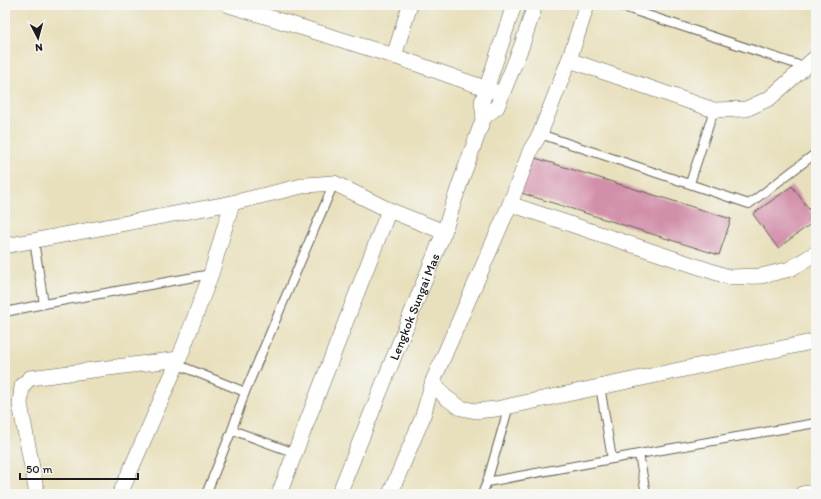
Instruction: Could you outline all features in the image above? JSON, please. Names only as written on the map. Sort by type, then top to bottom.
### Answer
[{"type":"street","points":[[229,5],[394,56],[502,94]]},
{"type":"street","points":[[394,56],[410,5]]},
{"type":"street","name":"Lengkok Sungai Mas","points":[[339,494],[444,232],[484,117],[482,102],[514,5]]},
{"type":"street","name":"Lengkok Sungai Mas","points":[[484,117],[497,106],[522,45],[535,5]]},
{"type":"street","points":[[390,494],[422,419],[433,381],[510,204],[531,149],[540,134],[569,60],[587,5]]},
{"type":"street","points":[[569,60],[714,110],[746,109],[770,98],[810,62]]},
{"type":"street","points":[[5,246],[232,203],[306,185],[334,183],[389,210],[444,232]]},
{"type":"street","points":[[120,494],[177,362],[210,274],[232,203]]},
{"type":"street","points":[[510,204],[729,277],[761,276],[790,269],[816,253]]},
{"type":"street","points":[[279,494],[389,210]]},
{"type":"street","points":[[433,381],[445,397],[461,408],[476,411],[496,409],[816,341]]},
{"type":"street","points":[[37,494],[20,404],[22,386],[30,378],[177,362]]},
{"type":"street","points":[[802,494],[816,492]]},
{"type":"lane","points":[[617,5],[810,62]]},
{"type":"lane","points":[[690,184],[714,110]]},
{"type":"lane","points":[[540,134],[750,204],[816,153]]},
{"type":"lane","points":[[206,494],[232,430],[245,392],[334,183]]},
{"type":"lane","points":[[34,241],[44,304]]},
{"type":"lane","points":[[5,312],[210,274]]},
{"type":"lane","points":[[177,362],[245,392]]},
{"type":"lane","points":[[600,386],[612,459]]},
{"type":"lane","points":[[482,494],[487,482],[509,406]]},
{"type":"lane","points":[[487,482],[816,422]]},
{"type":"lane","points":[[232,430],[295,453]]},
{"type":"lane","points":[[639,454],[646,494]]},
{"type":"building","points":[[529,156],[731,219],[719,255],[518,192]]},
{"type":"building","points":[[792,186],[816,220],[778,248],[753,214]]}]
